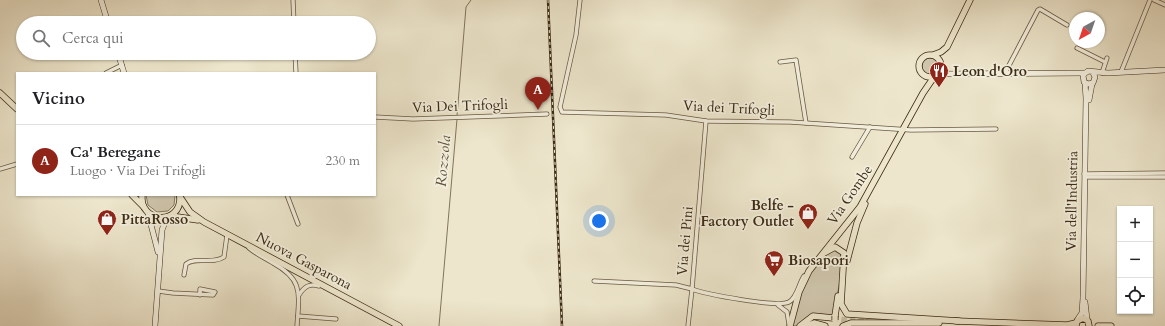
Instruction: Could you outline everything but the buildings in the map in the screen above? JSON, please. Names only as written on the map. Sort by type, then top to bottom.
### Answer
[{"type":"main road","points":[[920,71],[924,76],[936,75],[947,47],[970,0]]},
{"type":"main road","points":[[923,93],[925,81],[920,71],[919,65],[921,59],[926,55],[933,55],[941,52],[947,47]]},
{"type":"main road","points":[[933,55],[938,58],[941,65]]},
{"type":"main road","name":"Via Gombe","points":[[789,326],[799,292],[809,271],[822,253],[849,223],[872,189],[923,93],[936,75]]},
{"type":"main road","points":[[0,93],[16,108]]},
{"type":"main road","points":[[800,326],[813,316],[834,320],[857,223],[872,189]]},
{"type":"main road","points":[[133,196],[148,213]]},
{"type":"main road","points":[[142,196],[143,206]]},
{"type":"main road","name":"Nuova Gasparona","points":[[169,217],[178,208],[180,196]]},
{"type":"main road","name":"Nuova Gasparona","points":[[180,196],[190,212],[204,222],[402,326]]},
{"type":"main road","name":"Nuova Gasparona","points":[[148,213],[159,218],[186,217],[204,222]]},
{"type":"main road","points":[[809,271],[825,253],[832,248],[838,248],[842,250],[845,257],[841,304],[844,312],[850,315],[959,321]]},
{"type":"main road","points":[[880,321],[959,321],[1074,324],[1088,322],[1099,326],[1111,326]]},
{"type":"main road","points":[[843,326],[851,323],[920,324],[959,321]]},
{"type":"main road","name":"Nuova Gasparona","points":[[393,322],[399,326]]},
{"type":"main road","points":[[806,326],[814,323],[825,326]]},
{"type":"street","points":[[101,0],[106,16]]},
{"type":"street","points":[[294,0],[294,16]]},
{"type":"street","name":"Via dei Trifogli","points":[[580,0],[576,34],[560,104],[560,109],[562,112],[666,115],[706,121],[806,123],[904,128],[911,130],[996,130]]},
{"type":"street","points":[[1120,72],[1150,0]]},
{"type":"street","points":[[1154,0],[1165,5]]},
{"type":"street","points":[[1006,73],[1038,10],[1040,9],[1067,25]]},
{"type":"street","points":[[1069,72],[1083,81],[1093,82],[1105,73],[1106,60],[1077,48]]},
{"type":"street","points":[[120,60],[124,72]]},
{"type":"street","points":[[295,60],[296,72]]},
{"type":"street","points":[[780,62],[796,60],[806,123]]},
{"type":"street","points":[[108,72],[122,65]]},
{"type":"street","points":[[941,65],[948,73]]},
{"type":"street","points":[[936,75],[948,73],[1084,73],[1089,71],[1093,73],[1105,73],[1165,70]]},
{"type":"street","points":[[1083,81],[1084,73]]},
{"type":"street","points":[[1093,73],[1093,82]]},
{"type":"street","name":"Via dell'Industria","points":[[1083,81],[1086,98],[1085,304],[1088,322]]},
{"type":"street","name":"Via dell'Industria","points":[[1074,324],[1082,313],[1089,98],[1093,82]]},
{"type":"street","name":"Via Dei Trifogli","points":[[376,117],[396,120],[547,114]]},
{"type":"street","name":"Via dei Pini","points":[[594,282],[676,285],[692,289],[706,121]]},
{"type":"street","points":[[852,156],[870,127]]},
{"type":"street","points":[[0,169],[16,164]]},
{"type":"street","points":[[1086,175],[1165,173]]},
{"type":"street","points":[[1086,175],[1165,177]]},
{"type":"street","points":[[287,196],[298,224]]},
{"type":"street","points":[[148,213],[159,258]]},
{"type":"street","points":[[155,326],[159,258],[163,227],[169,217]]},
{"type":"street","points":[[184,275],[186,264],[190,260],[218,260],[224,257],[227,234]]},
{"type":"street","points":[[242,242],[252,251],[285,269],[291,275],[296,284],[299,295],[297,326]]},
{"type":"street","points":[[776,304],[790,302],[800,282],[809,271]]},
{"type":"street","points":[[299,295],[308,285],[317,285],[347,300],[361,305]]},
{"type":"street","points":[[688,326],[692,289],[726,297],[776,304],[783,307],[787,312],[789,326]]},
{"type":"street","points":[[158,290],[200,295]]},
{"type":"street","points":[[298,316],[336,319]]},
{"type":"shaded area","points":[[927,58],[933,58],[938,63],[936,72],[933,74],[927,74],[922,69],[922,63]]},
{"type":"shaded area","points":[[146,196],[175,196],[174,205],[168,211],[157,212],[148,205]]},
{"type":"shaded area","points":[[833,250],[841,253],[840,281],[833,316],[823,314],[813,315],[809,316],[798,326],[792,326],[801,294],[810,273],[824,256]]},
{"type":"waterway","name":"Rozzola","points":[[457,116],[466,7],[471,0]]},
{"type":"waterway","name":"Rozzola","points":[[439,326],[457,119]]},
{"type":"tunnel","points":[[833,318],[845,320],[868,320]]},
{"type":"railway","points":[[548,0],[562,326]]},
{"type":"place","name":"Leon d'Oro","points":[[939,88]]},
{"type":"place","name":"Ca' Beregane","points":[[538,110]]},
{"type":"place","name":"Belfe - Factory Outlet","points":[[808,230]]},
{"type":"place","name":"PittaRosso","points":[[107,236]]},
{"type":"place","name":"Biosapori","points":[[774,277]]}]
